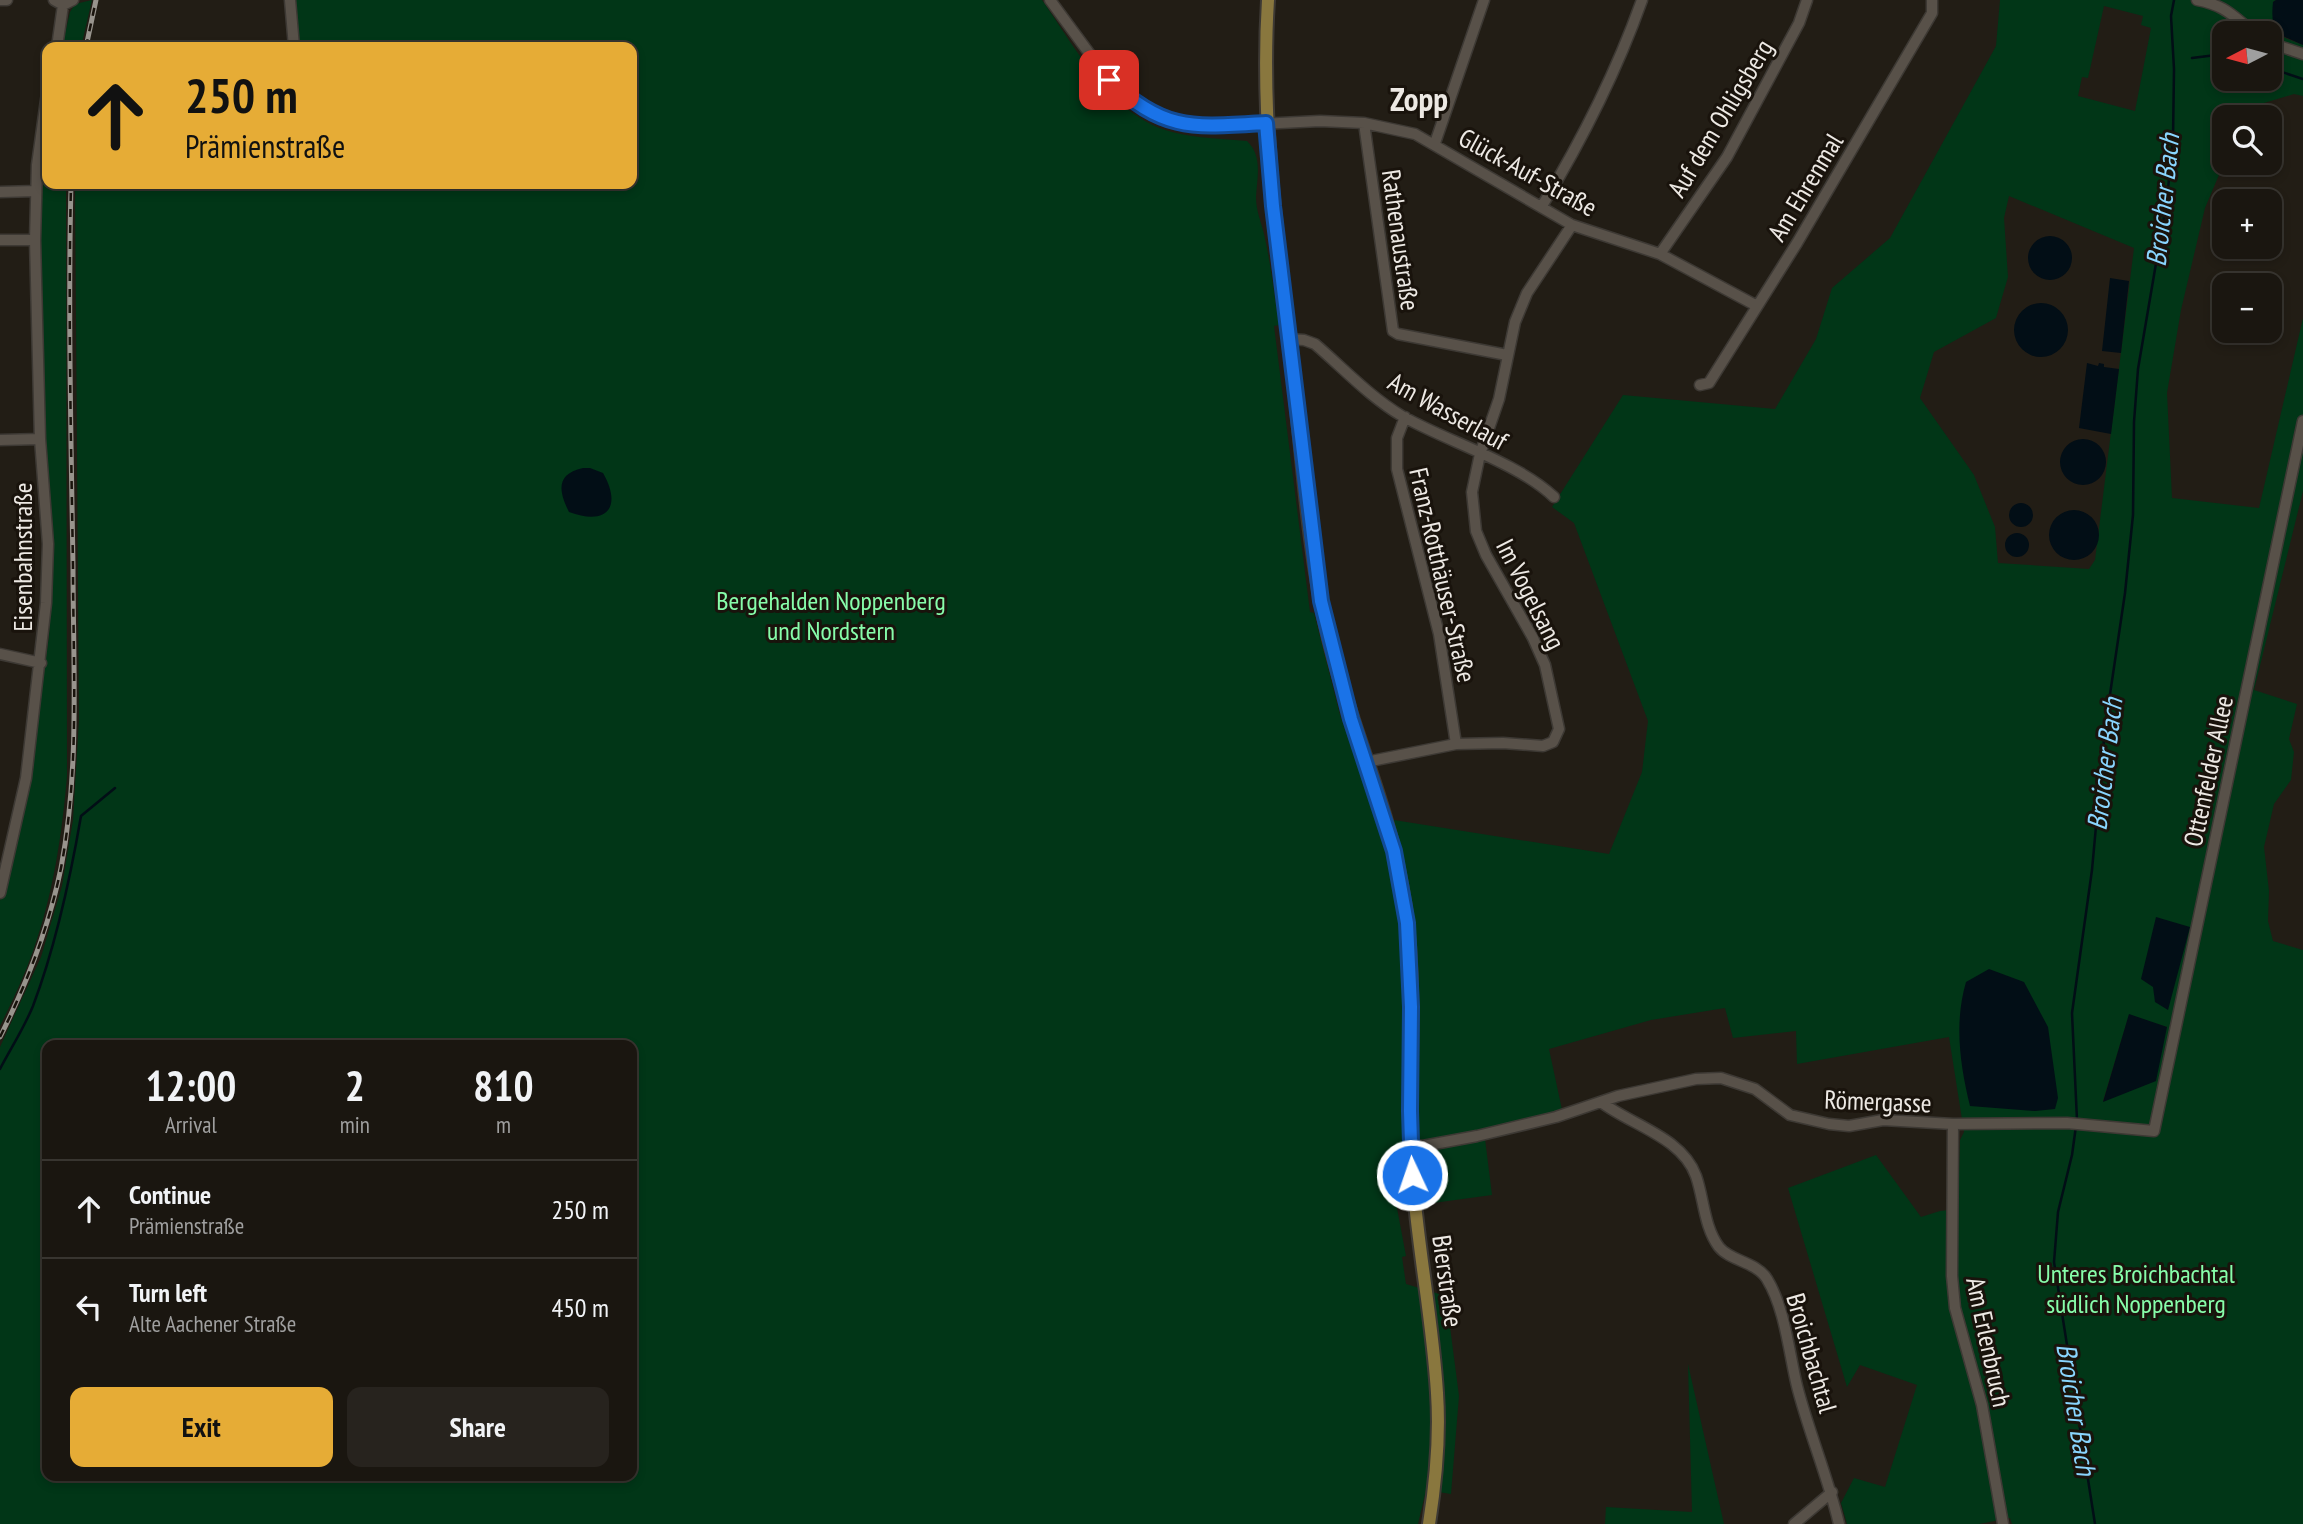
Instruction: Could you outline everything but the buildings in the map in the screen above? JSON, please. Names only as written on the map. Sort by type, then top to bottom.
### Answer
[{"type":"main road","name":"Bierstraße","points":[[1268,0],[1265,49],[1269,170],[1321,601],[1333,654],[1402,884],[1410,942],[1410,1145],[1437,1392],[1437,1448],[1429,1524]]},
{"type":"street","points":[[0,0],[7,0]]},
{"type":"street","points":[[57,42],[58,3],[73,0]]},
{"type":"street","points":[[290,0],[293,42]]},
{"type":"street","name":"Glück-Auf-Straße","points":[[1050,0],[1109,80],[1127,98],[1153,114],[1176,123],[1202,127],[1266,123],[1364,123],[1415,134],[1435,143],[1572,225],[1660,254],[1757,306]]},
{"type":"street","points":[[1435,143],[1484,0]]},
{"type":"street","points":[[1542,206],[1592,119],[1626,44],[1642,0]]},
{"type":"street","name":"Auf dem Ohligsberg","points":[[1660,254],[1727,157],[1799,23],[1807,0]]},
{"type":"street","name":"Am Ehrenmal","points":[[1700,386],[1709,383],[1797,243],[1932,13],[1932,0]]},
{"type":"street","points":[[2197,0],[2219,5],[2242,21]]},
{"type":"street","points":[[2282,47],[2303,54]]},
{"type":"street","name":"Rathenaustraße","points":[[1364,123],[1393,331],[1507,355]]},
{"type":"street","name":"Eisenbahnstraße","points":[[0,892],[26,778],[41,663],[48,544],[40,439],[35,240],[37,165],[42,129]]},
{"type":"street","points":[[0,192],[36,191]]},
{"type":"street","points":[[1480,454],[1499,398],[1515,322],[1527,293],[1572,225]]},
{"type":"street","points":[[0,240],[35,240]]},
{"type":"street","name":"Am Wasserlauf","points":[[1289,339],[1315,344],[1379,401],[1405,417],[1529,479],[1554,497]]},
{"type":"street","name":"Franz-Rotthäuser-Straße","points":[[1405,417],[1397,438],[1396,469],[1439,634],[1456,744]]},
{"type":"street","name":"Ottenfelder Allee","points":[[2154,1131],[2303,421]]},
{"type":"street","points":[[0,440],[40,439]]},
{"type":"street","name":"Im Vogelsang","points":[[1456,744],[1543,746],[1553,742],[1559,729],[1545,665],[1476,531],[1472,492],[1480,454]]},
{"type":"street","points":[[0,654],[41,663]]},
{"type":"street","points":[[1366,762],[1456,744]]},
{"type":"street","name":"Römergasse","points":[[1410,1145],[1423,1146],[1477,1136],[1556,1117],[1618,1096],[1696,1079],[1721,1078],[1755,1089],[1790,1115],[1829,1124],[1849,1126],[1883,1120],[1953,1124],[2067,1123],[2154,1131]]},
{"type":"street","name":"Broichbachtal","points":[[1601,1102],[1650,1130],[1689,1162],[1696,1176],[1710,1231],[1721,1249],[1754,1267],[1766,1277],[1776,1298],[1797,1387],[1832,1492],[1839,1524]]},
{"type":"street","name":"Am Erlenbruch","points":[[1953,1124],[1952,1276],[1955,1308],[1982,1405],[2003,1524]]},
{"type":"street","points":[[1794,1524],[1832,1492]]},
{"type":"green space","points":[[92,0],[82,42],[63,42],[70,12],[75,4]]},
{"type":"green space","name":"Bergehalden Noppenberg und Nordstern","points":[[295,0],[1042,0],[1097,78],[1131,111],[1150,124],[1172,132],[1247,141],[1255,153],[1258,168],[1256,202],[1269,257],[1279,325],[1274,326],[1310,612],[1314,613],[1340,715],[1375,817],[1609,854],[1642,772],[1648,721],[1574,523],[1552,507],[1623,395],[1775,409],[1816,339],[1832,288],[1890,238],[1996,46],[2000,0],[2276,0],[2273,2],[2278,21],[2212,21],[2212,91],[2282,91],[2282,34],[2283,37],[2303,45],[2303,96],[2294,94],[2263,105],[2212,105],[2212,175],[2219,175],[2205,208],[2181,310],[2167,393],[2172,498],[2259,508],[2303,318],[2303,491],[2254,690],[2297,704],[2289,739],[2294,752],[2291,780],[2274,804],[2264,847],[2269,891],[2268,921],[2273,941],[2303,950],[2303,1524],[2012,1524],[2010,1518],[1979,1524],[1847,1524],[1841,1503],[1854,1478],[1885,1487],[1917,1385],[1860,1365],[1847,1387],[1788,1188],[1876,1155],[1921,1217],[1958,1209],[1960,1140],[1964,1132],[1949,1037],[1797,1064],[1796,1031],[1733,1038],[1725,1008],[1651,1020],[1549,1049],[1564,1119],[1485,1139],[1492,1195],[1433,1203],[1430,1162],[1387,1155],[1406,1256],[1402,1257],[1406,1284],[1446,1296],[1459,1396],[1451,1494],[1426,1490],[1418,1524],[0,1524],[0,1047],[41,957],[62,886],[73,820],[79,720],[75,189],[637,189],[637,42],[299,42]],"holes":[[[2104,6],[2143,16],[2141,25],[2151,28],[2135,111],[2078,96],[2082,77],[2088,78]],[[2009,196],[2134,248],[2095,560],[2089,569],[1998,563],[1995,527],[1974,475],[1920,398],[1934,352],[1996,318],[2008,277],[2004,218]],[[2129,1015],[2167,1027],[2103,1101]]]},
{"type":"green space","points":[[42,189],[66,189],[67,776],[59,843],[46,908],[26,970],[0,1026],[0,901],[21,824],[30,773],[49,636],[52,582],[53,539],[46,452],[39,241]]},
{"type":"green space","points":[[1688,1364],[1724,1524],[1605,1524],[1606,1507],[1692,1512]]},
{"type":"shaded area","points":[[2303,0],[2303,45],[2282,35],[2282,21],[2273,21],[2273,2]]},
{"type":"shaded area","points":[[2050,236],[2065,243],[2072,258],[2065,273],[2050,280],[2035,273],[2028,258],[2035,243]]},
{"type":"shaded area","points":[[2110,278],[2129,281],[2121,353],[2102,351]]},
{"type":"shaded area","points":[[2041,303],[2060,311],[2068,330],[2060,349],[2041,357],[2022,349],[2014,330],[2022,311]]},
{"type":"shaded area","points":[[2087,363],[2098,366],[2099,363],[2104,364],[2104,367],[2119,369],[2111,434],[2079,428]]},
{"type":"shaded area","points":[[2083,439],[2099,446],[2106,462],[2099,478],[2083,485],[2067,478],[2060,462],[2067,446]]},
{"type":"shaded area","points":[[583,468],[603,473],[609,485],[611,504],[601,515],[582,516],[569,512],[566,505],[562,491],[564,479]]},
{"type":"shaded area","points":[[2021,503],[2030,506],[2033,515],[2030,524],[2021,527],[2012,524],[2009,515],[2012,506]]},
{"type":"shaded area","points":[[2074,510],[2091,518],[2099,535],[2091,552],[2074,560],[2057,552],[2049,535],[2057,518]]},
{"type":"shaded area","points":[[2017,533],[2026,536],[2029,545],[2026,554],[2017,557],[2008,554],[2005,545],[2008,536]]},
{"type":"shaded area","points":[[2156,917],[2190,927],[2168,1010],[2155,1002],[2153,987],[2141,979]]},
{"type":"shaded area","points":[[1989,969],[2024,982],[2048,1027],[2058,1098],[2055,1109],[2035,1111],[1970,1106],[1961,1060],[1959,1028],[1962,997],[1966,982]]},
{"type":"shaded area","points":[[2129,1014],[2167,1027],[2156,1081],[2103,1102]]},
{"type":"waterway","name":"Broicher Bach","points":[[2077,1120],[2072,1013],[2092,870],[2105,728],[2125,593],[2133,515],[2134,422],[2138,369],[2167,199],[2173,139],[2174,69],[2171,16],[2174,0]]},
{"type":"waterway","points":[[2192,58],[2212,56]]},
{"type":"waterway","points":[[2282,72],[2303,79]]},
{"type":"waterway","points":[[0,1069],[29,1014],[49,960],[62,912],[81,816],[115,788]]},
{"type":"waterway","name":"Broicher Bach","points":[[2076,1126],[2058,1212],[2054,1262],[2095,1524]]},
{"type":"railway","points":[[87,42],[96,0]]},
{"type":"railway","points":[[0,1037],[44,933],[61,868],[71,793],[74,679],[71,189]]},
{"type":"district","name":"Zopp","points":[[1419,98]]},
{"type":"route","points":[[1109,80],[1127,98],[1153,114],[1176,123],[1202,127],[1266,123],[1273,206],[1321,601],[1351,719],[1394,851],[1402,884],[1410,942],[1412,1175]]},
{"type":"park label","name":"Unteres Broichbachtal südlich Noppenberg","points":[[2136,1288]]}]
